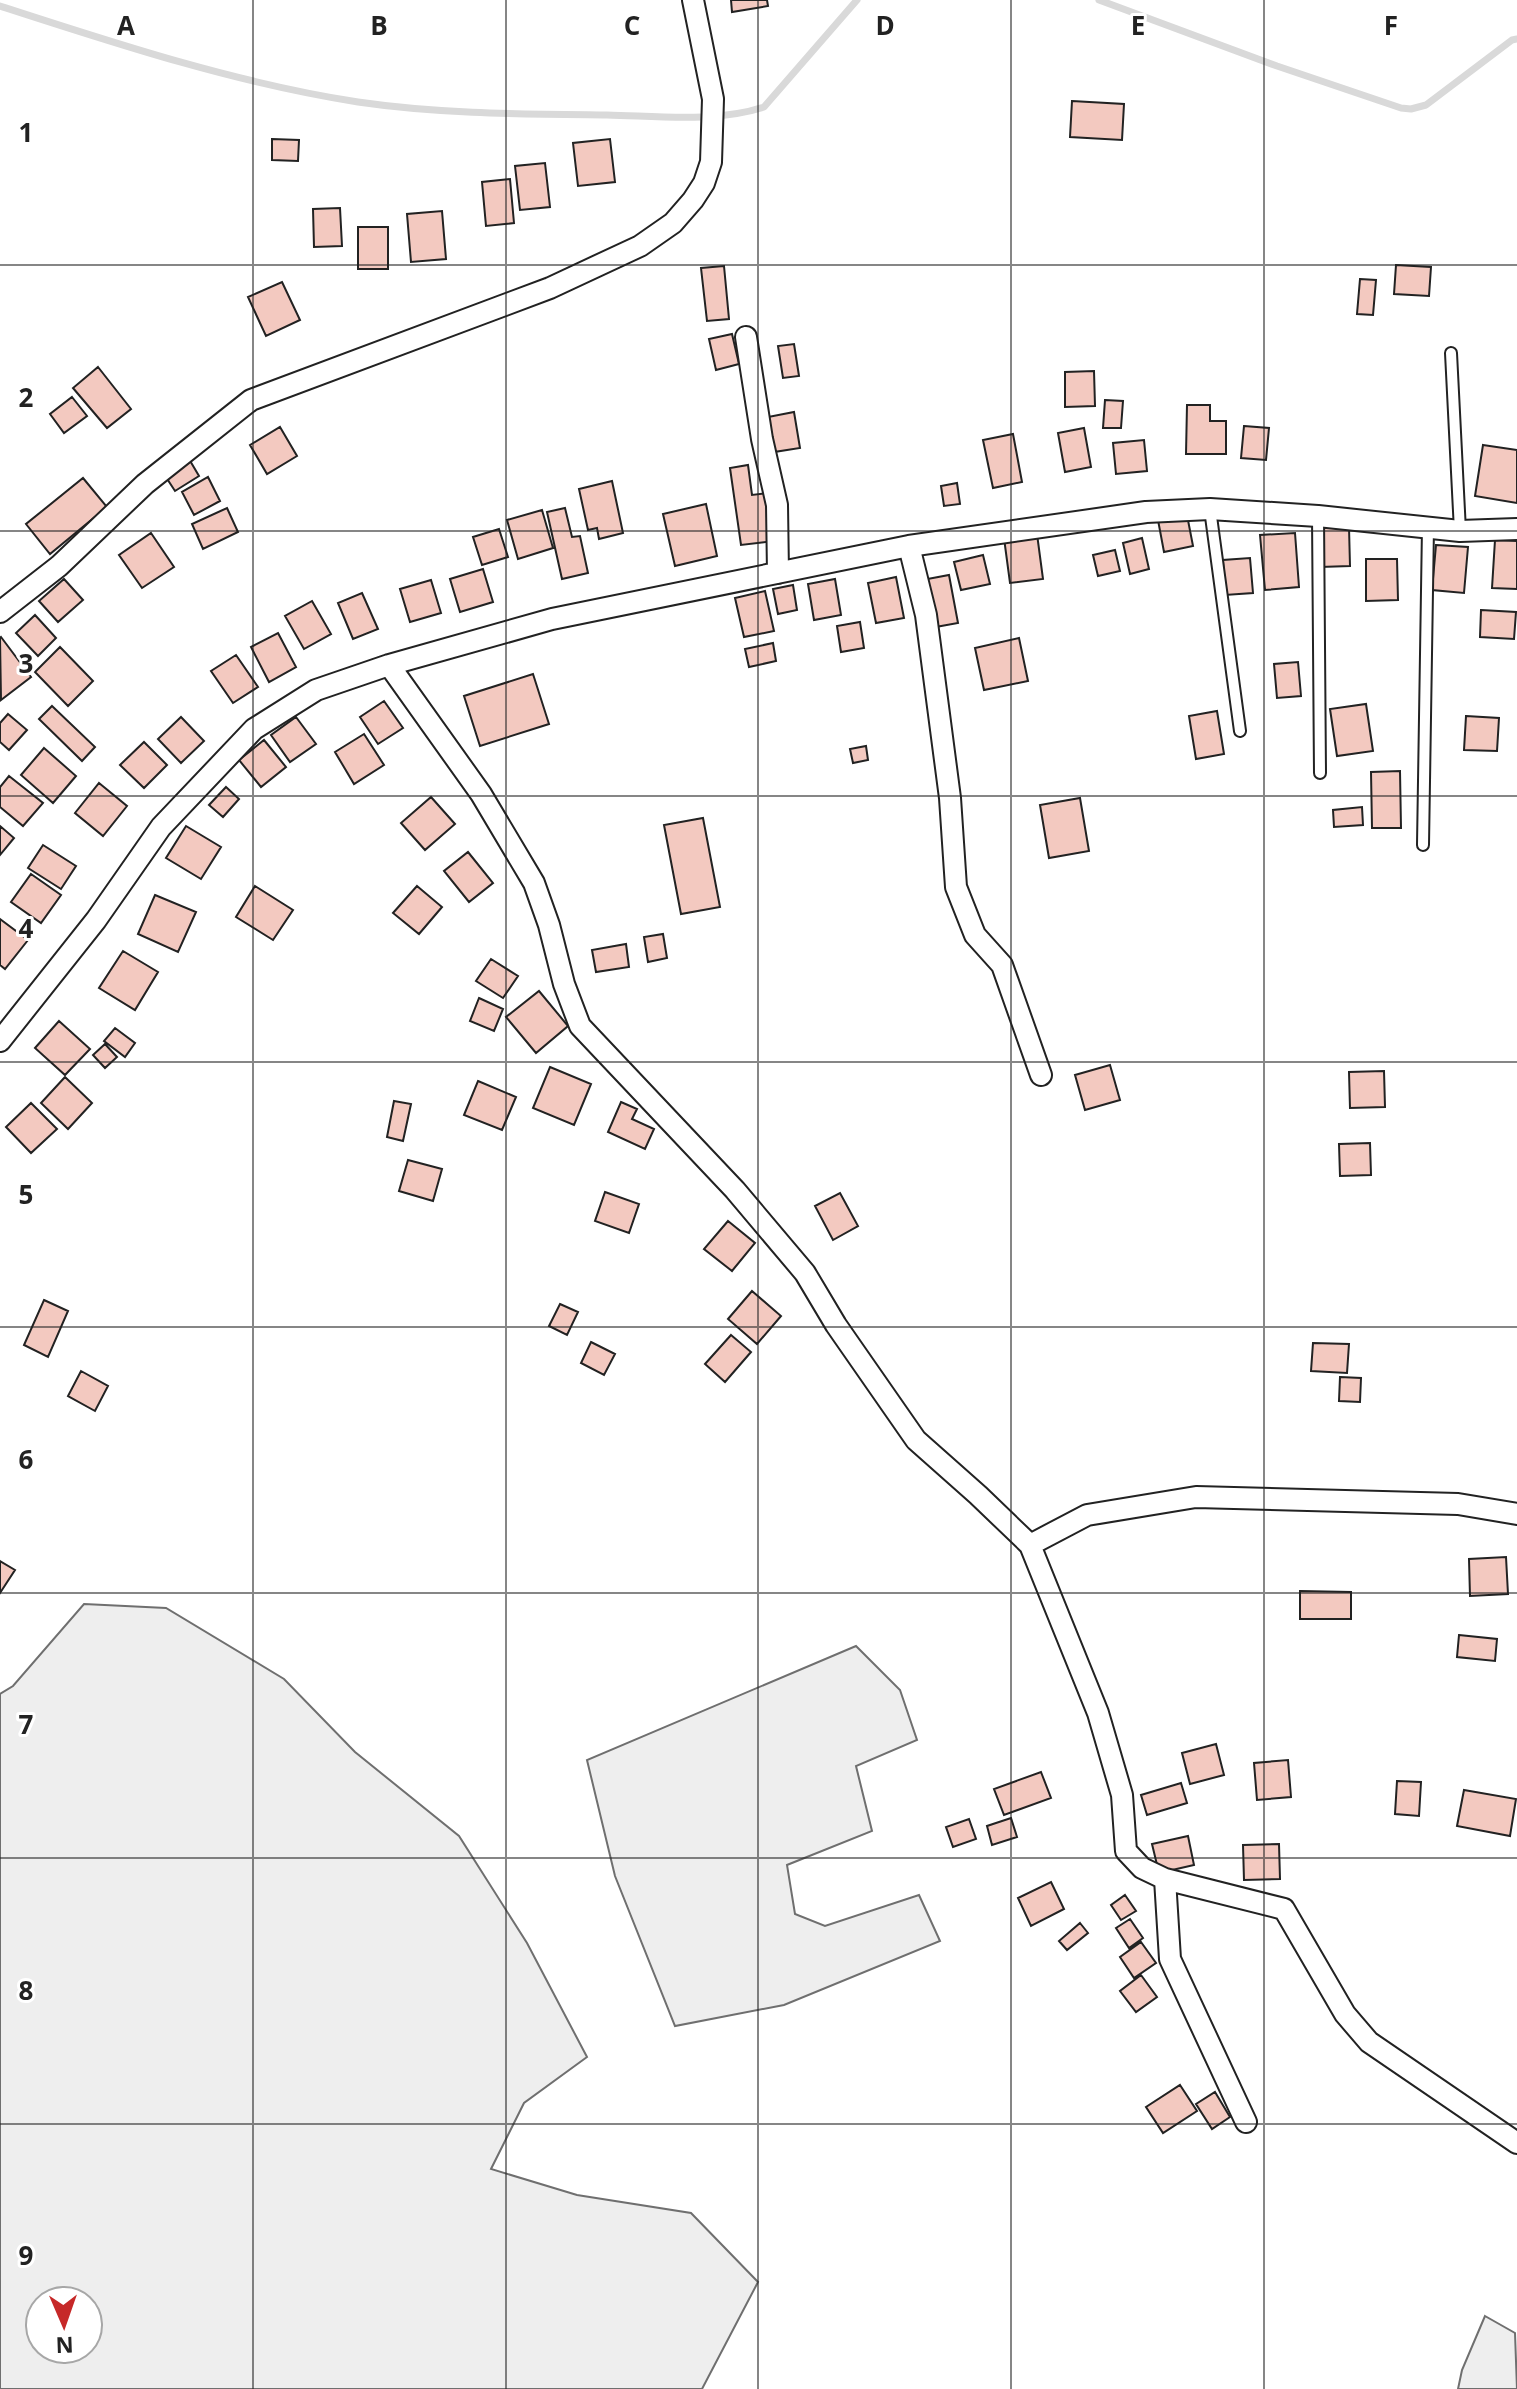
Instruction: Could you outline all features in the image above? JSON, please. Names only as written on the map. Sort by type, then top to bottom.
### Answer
[{"type":"street","points":[[0,612],[59,566],[145,484],[251,400],[550,288],[640,246],[673,223],[704,183],[711,162],[713,99],[693,0]]},
{"type":"street","points":[[746,337],[762,439],[777,505],[778,573]]},
{"type":"street","points":[[0,1041],[96,920],[161,827],[254,729],[316,690],[389,665],[552,619],[909,546],[1146,512],[1210,509],[1318,516],[1460,531],[1517,529]]},
{"type":"street","points":[[909,546],[926,615],[950,798],[956,887],[975,935],[1002,965],[1041,1075]]},
{"type":"street","points":[[389,665],[481,794],[534,883],[580,1026],[735,1190],[805,1273],[836,1325],[916,1440],[1030,1545],[1098,1713],[1122,1795],[1126,1851],[1142,1868],[1165,1879],[1284,1909],[1345,2014],[1369,2042],[1517,2143]]},
{"type":"street","points":[[1030,1545],[1087,1515],[1196,1497],[1458,1504],[1517,1514]]},
{"type":"street","points":[[1165,1879],[1170,1959],[1246,2122]]},
{"type":"lane","points":[[1451,353],[1460,531]]},
{"type":"lane","points":[[1210,509],[1240,731]]},
{"type":"lane","points":[[1318,516],[1320,773]]},
{"type":"lane","points":[[1423,845],[1428,526]]},
{"type":"shaded area","points":[[84,1604],[166,1608],[284,1679],[355,1752],[459,1836],[527,1943],[587,2057],[524,2103],[491,2169],[577,2195],[691,2213],[758,2282],[702,2389],[0,2389],[0,1694],[13,1686]]},
{"type":"shaded area","points":[[856,1646],[900,1690],[917,1740],[856,1766],[872,1831],[787,1865],[795,1914],[825,1926],[919,1895],[940,1941],[784,2005],[675,2026],[615,1876],[587,1760]]},
{"type":"shaded area","points":[[1485,2316],[1515,2333],[1517,2389],[1458,2389],[1462,2370]]},
{"type":"building","points":[[731,0],[767,0],[768,6],[732,12]]},
{"type":"building","points":[[1072,101],[1124,104],[1122,140],[1070,137]]},
{"type":"building","points":[[272,139],[299,140],[298,161],[272,160]]},
{"type":"building","points":[[610,139],[615,182],[578,186],[573,143]]},
{"type":"building","points":[[545,163],[550,207],[520,210],[515,166]]},
{"type":"building","points":[[510,179],[514,223],[486,226],[482,182]]},
{"type":"building","points":[[340,208],[342,246],[314,247],[313,209]]},
{"type":"building","points":[[442,211],[446,259],[411,262],[407,214]]},
{"type":"building","points":[[358,227],[388,227],[388,269],[358,269]]},
{"type":"building","points":[[1396,265],[1431,267],[1429,296],[1394,294]]},
{"type":"building","points":[[724,266],[729,319],[707,321],[701,268]]},
{"type":"building","points":[[1360,279],[1376,280],[1373,315],[1357,314]]},
{"type":"building","points":[[282,282],[300,320],[266,336],[248,297]]},
{"type":"building","points":[[732,334],[739,364],[716,370],[709,339]]},
{"type":"building","points":[[794,344],[799,376],[783,378],[778,346]]},
{"type":"building","points":[[98,367],[131,409],[107,428],[73,388]]},
{"type":"building","points":[[1094,371],[1095,406],[1065,407],[1065,372]]},
{"type":"building","points":[[72,397],[87,416],[64,433],[50,414]]},
{"type":"building","points":[[1105,400],[1123,401],[1121,428],[1103,428]]},
{"type":"building","points":[[1187,405],[1210,405],[1210,421],[1226,421],[1226,454],[1186,454]]},
{"type":"building","points":[[794,412],[800,448],[774,452],[768,417]]},
{"type":"building","points":[[1244,426],[1269,428],[1266,460],[1241,458]]},
{"type":"building","points":[[280,427],[297,456],[267,474],[250,445]]},
{"type":"building","points":[[1084,428],[1091,467],[1065,472],[1058,433]]},
{"type":"building","points":[[1013,434],[1022,482],[993,488],[983,440]]},
{"type":"building","points":[[1144,440],[1147,471],[1116,474],[1113,443]]},
{"type":"building","points":[[1483,445],[1517,450],[1517,503],[1475,496]]},
{"type":"building","points":[[189,459],[199,476],[175,491],[164,474]]},
{"type":"building","points":[[748,465],[752,495],[767,493],[774,541],[741,545],[730,468]]},
{"type":"building","points":[[208,477],[220,501],[194,515],[182,492]]},
{"type":"building","points":[[83,478],[107,507],[50,554],[26,524]]},
{"type":"building","points":[[612,481],[623,533],[599,539],[597,528],[588,530],[579,489]]},
{"type":"building","points":[[957,483],[960,504],[944,506],[941,486]]},
{"type":"building","points":[[706,504],[717,556],[675,566],[663,514]]},
{"type":"building","points":[[227,508],[238,532],[203,549],[192,524]]},
{"type":"building","points":[[565,508],[572,537],[580,536],[588,573],[562,579],[547,512]]},
{"type":"building","points":[[542,510],[553,548],[518,559],[507,520]]},
{"type":"building","points":[[1187,515],[1193,546],[1164,552],[1158,520]]},
{"type":"building","points":[[1349,527],[1350,566],[1320,567],[1319,528]]},
{"type":"building","points":[[499,529],[508,557],[482,565],[473,537]]},
{"type":"building","points":[[151,533],[174,567],[142,588],[119,555]]},
{"type":"building","points":[[1295,533],[1299,587],[1265,590],[1260,535]]},
{"type":"building","points":[[1037,534],[1043,579],[1010,583],[1004,538]]},
{"type":"building","points":[[1142,538],[1149,569],[1130,574],[1123,543]]},
{"type":"building","points":[[1495,540],[1517,541],[1517,589],[1492,588]]},
{"type":"building","points":[[1436,545],[1468,547],[1464,593],[1432,590]]},
{"type":"building","points":[[1115,550],[1120,571],[1098,576],[1093,555]]},
{"type":"building","points":[[983,555],[990,584],[961,590],[954,562]]},
{"type":"building","points":[[1250,558],[1253,593],[1225,595],[1223,560]]},
{"type":"building","points":[[1366,559],[1397,559],[1398,600],[1366,601]]},
{"type":"building","points":[[483,569],[493,602],[460,612],[450,579]]},
{"type":"building","points":[[949,575],[958,623],[930,628],[922,580]]},
{"type":"building","points":[[896,577],[904,618],[876,623],[868,583]]},
{"type":"building","points":[[64,579],[83,600],[58,622],[39,601]]},
{"type":"building","points":[[835,579],[841,615],[814,620],[808,584]]},
{"type":"building","points":[[431,580],[441,613],[410,622],[400,589]]},
{"type":"building","points":[[793,585],[797,610],[778,614],[773,589]]},
{"type":"building","points":[[765,591],[774,631],[744,637],[735,598]]},
{"type":"building","points":[[362,593],[378,629],[353,639],[338,603]]},
{"type":"building","points":[[312,601],[331,634],[304,649],[285,616]]},
{"type":"building","points":[[1481,610],[1516,612],[1514,639],[1480,637]]},
{"type":"building","points":[[35,615],[56,638],[38,656],[16,633]]},
{"type":"building","points":[[860,622],[864,648],[841,652],[837,626]]},
{"type":"building","points":[[278,633],[296,667],[269,682],[251,647]]},
{"type":"building","points":[[0,638],[31,677],[1,700]]},
{"type":"building","points":[[1019,638],[1028,681],[984,690],[975,648]]},
{"type":"building","points":[[773,643],[776,661],[749,667],[745,649]]},
{"type":"building","points":[[60,647],[93,681],[68,706],[35,672]]},
{"type":"building","points":[[236,655],[258,687],[233,703],[211,671]]},
{"type":"building","points":[[1298,662],[1301,696],[1277,698],[1274,664]]},
{"type":"building","points":[[533,674],[549,724],[480,746],[464,696]]},
{"type":"building","points":[[384,701],[403,728],[378,744],[360,717]]},
{"type":"building","points":[[1366,704],[1373,751],[1337,756],[1330,709]]},
{"type":"building","points":[[52,706],[95,747],[82,761],[39,719]]},
{"type":"building","points":[[1217,711],[1224,754],[1196,759],[1189,716]]},
{"type":"building","points":[[8,714],[27,730],[9,750],[0,742],[0,723]]},
{"type":"building","points":[[1466,716],[1499,718],[1497,751],[1464,750]]},
{"type":"building","points":[[181,717],[204,741],[181,763],[158,739]]},
{"type":"building","points":[[296,717],[316,744],[290,762],[271,735]]},
{"type":"building","points":[[364,734],[384,765],[354,784],[335,752]]},
{"type":"building","points":[[264,740],[286,767],[261,787],[239,760]]},
{"type":"building","points":[[144,742],[167,765],[144,788],[120,765]]},
{"type":"building","points":[[866,746],[868,760],[853,763],[850,749]]},
{"type":"building","points":[[44,748],[76,776],[53,803],[21,775]]},
{"type":"building","points":[[1400,771],[1401,828],[1372,828],[1371,772]]},
{"type":"building","points":[[9,776],[43,803],[23,826],[0,807],[0,787]]},
{"type":"building","points":[[99,783],[127,806],[103,836],[75,813]]},
{"type":"building","points":[[226,787],[239,799],[223,817],[209,805]]},
{"type":"building","points":[[431,797],[455,824],[425,850],[401,823]]},
{"type":"building","points":[[1080,798],[1089,851],[1049,858],[1040,805]]},
{"type":"building","points":[[1362,807],[1363,825],[1334,827],[1333,810]]},
{"type":"building","points":[[703,818],[720,907],[681,914],[664,825]]},
{"type":"building","points":[[0,826],[14,838],[0,855]]},
{"type":"building","points":[[186,826],[221,847],[201,879],[166,858]]},
{"type":"building","points":[[43,845],[76,866],[61,889],[28,868]]},
{"type":"building","points":[[468,852],[493,883],[469,902],[444,871]]},
{"type":"building","points":[[31,874],[61,895],[41,923],[11,902]]},
{"type":"building","points":[[255,886],[293,910],[273,940],[236,917]]},
{"type":"building","points":[[417,886],[442,907],[419,934],[393,913]]},
{"type":"building","points":[[155,895],[196,912],[178,952],[138,934]]},
{"type":"building","points":[[0,919],[28,940],[5,969],[0,965]]},
{"type":"building","points":[[663,934],[667,958],[648,962],[644,937]]},
{"type":"building","points":[[626,944],[629,967],[596,972],[592,950]]},
{"type":"building","points":[[123,951],[158,972],[135,1010],[99,988]]},
{"type":"building","points":[[491,959],[518,976],[503,998],[476,981]]},
{"type":"building","points":[[539,991],[568,1026],[536,1053],[506,1017]]},
{"type":"building","points":[[479,998],[503,1009],[494,1031],[470,1021]]},
{"type":"building","points":[[59,1021],[90,1049],[65,1075],[35,1048]]},
{"type":"building","points":[[115,1028],[135,1043],[125,1057],[104,1041]]},
{"type":"building","points":[[105,1044],[117,1057],[105,1068],[93,1055]]},
{"type":"building","points":[[1110,1065],[1120,1100],[1085,1110],[1075,1075]]},
{"type":"building","points":[[550,1067],[591,1084],[574,1125],[533,1108]]},
{"type":"building","points":[[1384,1071],[1385,1107],[1350,1108],[1349,1072]]},
{"type":"building","points":[[65,1077],[92,1103],[68,1129],[41,1103]]},
{"type":"building","points":[[478,1081],[516,1097],[502,1130],[464,1115]]},
{"type":"building","points":[[394,1101],[411,1104],[403,1141],[387,1137]]},
{"type":"building","points":[[621,1102],[637,1109],[632,1119],[654,1129],[645,1149],[608,1132]]},
{"type":"building","points":[[31,1103],[57,1129],[31,1153],[6,1127]]},
{"type":"building","points":[[1370,1143],[1371,1175],[1340,1176],[1339,1144]]},
{"type":"building","points":[[408,1160],[442,1169],[433,1201],[399,1191]]},
{"type":"building","points":[[605,1192],[639,1204],[629,1233],[595,1221]]},
{"type":"building","points":[[840,1193],[858,1226],[833,1240],[815,1206]]},
{"type":"building","points":[[728,1221],[755,1243],[732,1271],[704,1249]]},
{"type":"building","points":[[752,1291],[781,1316],[757,1344],[728,1319]]},
{"type":"building","points":[[44,1300],[68,1311],[48,1357],[24,1345]]},
{"type":"building","points":[[560,1304],[578,1312],[567,1335],[549,1326]]},
{"type":"building","points":[[731,1335],[751,1352],[725,1382],[705,1364]]},
{"type":"building","points":[[591,1342],[615,1354],[604,1375],[581,1363]]},
{"type":"building","points":[[1313,1343],[1349,1344],[1347,1373],[1311,1371]]},
{"type":"building","points":[[81,1371],[108,1386],[95,1411],[68,1396]]},
{"type":"building","points":[[1340,1377],[1361,1378],[1360,1402],[1339,1401]]},
{"type":"building","points":[[1506,1557],[1508,1594],[1470,1596],[1469,1559]]},
{"type":"building","points":[[0,1561],[15,1570],[0,1593]]},
{"type":"building","points":[[1300,1591],[1351,1592],[1351,1619],[1300,1619]]},
{"type":"building","points":[[1459,1635],[1497,1639],[1495,1661],[1457,1657]]},
{"type":"building","points":[[1216,1744],[1224,1775],[1190,1784],[1182,1753]]},
{"type":"building","points":[[1288,1760],[1291,1797],[1257,1800],[1254,1763]]},
{"type":"building","points":[[1041,1772],[1051,1798],[1004,1815],[994,1789]]},
{"type":"building","points":[[1397,1781],[1421,1782],[1419,1816],[1395,1814]]},
{"type":"building","points":[[1181,1783],[1187,1803],[1147,1815],[1141,1795]]},
{"type":"building","points":[[1464,1790],[1516,1799],[1510,1836],[1457,1826]]},
{"type":"building","points":[[1011,1818],[1017,1837],[992,1845],[987,1826]]},
{"type":"building","points":[[969,1819],[976,1839],[953,1847],[946,1827]]},
{"type":"building","points":[[1188,1836],[1194,1865],[1159,1873],[1152,1844]]},
{"type":"building","points":[[1279,1844],[1280,1879],[1244,1880],[1243,1845]]},
{"type":"building","points":[[1051,1882],[1064,1909],[1031,1926],[1018,1898]]},
{"type":"building","points":[[1125,1895],[1136,1911],[1121,1920],[1111,1905]]},
{"type":"building","points":[[1130,1919],[1143,1938],[1129,1948],[1116,1928]]},
{"type":"building","points":[[1080,1923],[1088,1933],[1067,1950],[1059,1941]]},
{"type":"building","points":[[1141,1942],[1156,1963],[1134,1978],[1120,1957]]},
{"type":"building","points":[[1141,1975],[1157,1997],[1136,2012],[1120,1991]]},
{"type":"building","points":[[1180,2085],[1197,2111],[1163,2133],[1146,2107]]},
{"type":"building","points":[[1215,2092],[1230,2117],[1212,2129],[1196,2104]]},
{"type":"waterway","points":[[0,6],[222,73],[358,102],[482,113],[686,117],[726,115],[764,107],[857,0]]},
{"type":"waterway","points":[[1099,0],[1277,66],[1411,109],[1426,105],[1517,39]]}]
